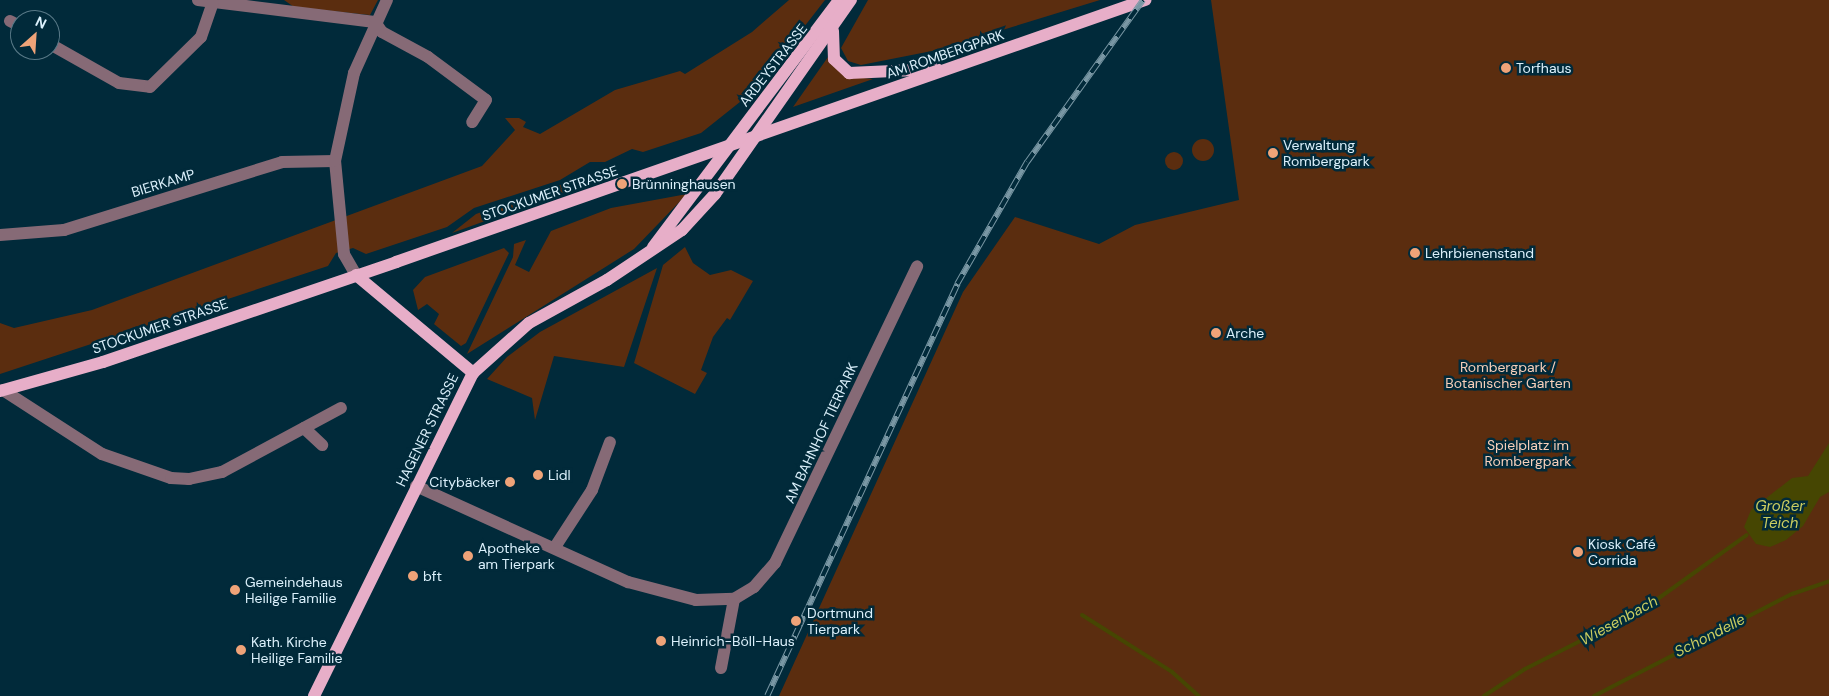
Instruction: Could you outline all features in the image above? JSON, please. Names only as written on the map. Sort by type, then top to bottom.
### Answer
[{"type":"main road","name":"ARDEYSTRASSE","points":[[728,147],[839,0]]},
{"type":"main road","name":"ARDEYSTRASSE","points":[[754,138],[851,0]]},
{"type":"main road","name":"AM ROMBERGPARK","points":[[754,138],[1146,0]]},
{"type":"main road","points":[[833,28],[832,53],[849,73],[952,68]]},
{"type":"main road","name":"STOCKUMER STRASSE","points":[[2,391],[103,362],[754,138]]},
{"type":"main road","name":"HAGENER STRASSE","points":[[314,696],[473,373],[529,323],[651,252],[682,230],[754,138]]},
{"type":"main road","name":"HAGENER STRASSE","points":[[651,252],[728,147]]},
{"type":"main road","points":[[356,275],[473,373]]},
{"type":"street","points":[[198,0],[375,22],[382,32],[428,57],[486,100],[472,122]]},
{"type":"street","points":[[356,275],[344,254],[335,161],[345,103],[375,22],[387,0]]},
{"type":"street","points":[[60,50],[120,83],[150,88],[201,37],[214,2]]},
{"type":"street","name":"BIERKAMP","points":[[0,235],[64,230],[282,162],[335,161]]},
{"type":"street","name":"AM BAHNHOF TIERPARK","points":[[734,599],[754,587],[775,563],[917,266]]},
{"type":"street","points":[[2,391],[87,447],[171,478],[207,478],[341,408]]},
{"type":"street","points":[[304,428],[322,445]]},
{"type":"street","points":[[555,547],[592,490],[610,442]]},
{"type":"street","points":[[416,486],[555,547],[589,566],[660,592],[696,600],[734,599],[721,668]]},
{"type":"green space","points":[[284,0],[378,0],[370,15],[294,7]]},
{"type":"green space","points":[[789,0],[825,0],[755,90],[701,133],[643,152],[632,149],[605,162],[590,162],[560,180],[474,208],[447,227],[366,254],[353,248],[336,253],[328,266],[0,374],[0,323],[14,328],[92,310],[482,166],[515,130],[505,118],[519,118],[526,122],[523,127],[540,134],[615,90],[680,71],[685,74],[752,32]]},
{"type":"green space","points":[[868,0],[1100,0],[937,50],[861,65],[848,61],[841,48]]},
{"type":"green space","name":"Rombergpark / Botanischer Garten","points":[[1211,0],[1829,0],[1829,696],[779,696],[963,292],[1015,217],[1099,244],[1135,225],[1239,200]]},
{"type":"green space","points":[[828,57],[845,76],[873,79],[793,107]]},
{"type":"green space","points":[[1203,139],[1211,142],[1214,150],[1211,158],[1203,161],[1195,158],[1192,150],[1195,142]]},
{"type":"green space","points":[[1174,152],[1180,155],[1183,161],[1180,167],[1174,170],[1168,167],[1165,161],[1168,155]]},
{"type":"green space","points":[[601,171],[605,172],[560,194],[452,233],[476,214]]},
{"type":"green space","points":[[687,194],[634,249],[467,354],[513,257],[514,244],[526,240],[515,265],[529,272],[551,231],[611,208]]},
{"type":"green space","points":[[685,247],[693,263],[710,275],[731,270],[753,281],[730,320],[727,318],[713,337],[701,370],[707,373],[695,394],[634,363],[663,265]]},
{"type":"green space","points":[[504,248],[509,253],[466,343],[461,346],[434,324],[439,314],[427,304],[418,310],[413,290],[425,277]]},
{"type":"green space","points":[[657,268],[624,367],[554,356],[535,420],[532,398],[487,379],[507,357],[540,332]]},
{"type":"water","name":"Großer Teich","points":[[1829,443],[1829,492],[1820,497],[1803,526],[1786,540],[1770,547],[1756,544],[1744,527],[1751,510],[1792,478],[1808,476]]},
{"type":"waterway","name":"Wiesenbach","points":[[1484,696],[1525,669],[1645,608],[1747,535]]},
{"type":"waterway","name":"Schondelle","points":[[1594,696],[1792,594],[1829,581]]},
{"type":"waterway","points":[[1082,615],[1172,672],[1199,696]]},
{"type":"railway","points":[[767,696],[957,284],[1027,162],[1143,0]]},
{"type":"place","name":"Torfhaus","points":[[1506,68]]},
{"type":"place","name":"Verwaltung Rombergpark","points":[[1273,153]]},
{"type":"place","name":"Brünninghausen","points":[[622,184]]},
{"type":"place","name":"Lehrbienenstand","points":[[1415,253]]},
{"type":"place","name":"Arche","points":[[1216,333]]},
{"type":"place","name":"Lidl","points":[[538,475]]},
{"type":"place","name":"Citybäcker","points":[[510,482]]},
{"type":"place","name":"Kiosk Café Corrida","points":[[1578,552]]},
{"type":"place","name":"Apotheke am Tierpark","points":[[468,556]]},
{"type":"place","name":"bft","points":[[413,576]]},
{"type":"place","name":"Gemeindehaus Heilige Familie","points":[[235,590]]},
{"type":"place","name":"Dortmund Tierpark","points":[[796,621]]},
{"type":"place","name":"Heinrich-Böll-Haus","points":[[661,641]]},
{"type":"place","name":"Kath. Kirche Heilige Familie","points":[[241,650]]},
{"type":"park label","name":"Spielplatz im Rombergpark","points":[[1528,454]]}]
